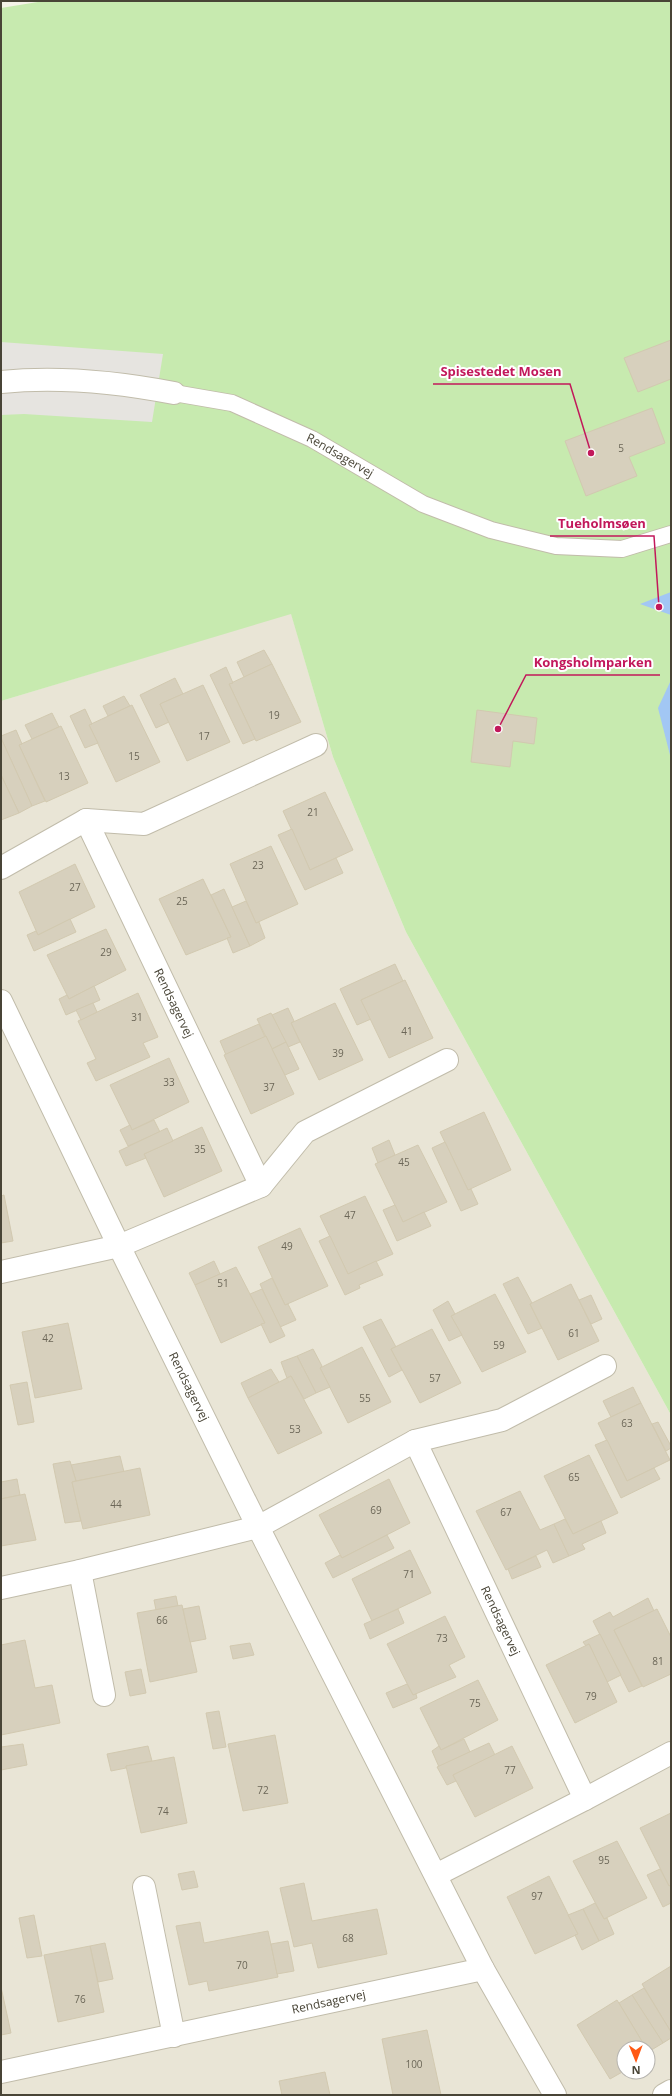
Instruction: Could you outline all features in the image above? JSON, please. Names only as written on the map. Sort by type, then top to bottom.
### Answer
[{"type":"street","name":"Rendsagervej","points":[[1,382],[28,379],[120,383],[174,393]]},
{"type":"street","points":[[1,868],[86,820],[144,824],[316,745]]},
{"type":"street","name":"Rendsagervej","points":[[86,820],[261,1186]]},
{"type":"street","name":"Rendsagervej","points":[[1,1001],[119,1246],[258,1527],[483,1969],[555,2095]]},
{"type":"street","points":[[1,1272],[119,1246],[261,1186],[305,1132],[447,1060]]},
{"type":"street","points":[[1,1588],[80,1571],[258,1527],[415,1441],[502,1420],[605,1366]]},
{"type":"street","name":"Rendsagervej","points":[[415,1441],[585,1800]]},
{"type":"street","points":[[80,1571],[104,1695]]},
{"type":"street","points":[[436,1875],[585,1800],[671,1753]]},
{"type":"street","points":[[144,1887],[174,2036]]},
{"type":"street","name":"Rendsagervej","points":[[1,2072],[483,1969]]},
{"type":"street","points":[[664,2095],[671,2091]]},
{"type":"lane","name":"Rendsagervej","points":[[174,393],[232,403],[312,439],[423,504],[491,530],[556,546],[622,549],[671,534]]},
{"type":"shaded area","points":[[1,342],[163,354],[152,422],[24,414],[1,415]]},
{"type":"shaded area","points":[[291,613],[333,757],[406,932],[671,1415],[671,2095],[1,2095],[1,701]]},
{"type":"green space","points":[[44,1],[671,1],[671,1415],[406,932],[333,757],[291,614],[1,701],[1,8]]},
{"type":"water","points":[[671,592],[671,615],[640,604]]},
{"type":"water","points":[[671,680],[671,759],[658,708]]},
{"type":"building","points":[[671,340],[671,379],[638,392],[624,358]]},
{"type":"building","points":[[652,408],[665,443],[629,457],[637,476],[586,496],[565,441]]},
{"type":"building","points":[[264,650],[272,664],[244,677],[237,662]]},
{"type":"building","points":[[272,664],[301,722],[256,741],[229,684]]},
{"type":"building","points":[[226,667],[233,683],[229,684],[255,739],[243,744],[210,675]]},
{"type":"building","points":[[175,678],[183,694],[160,704],[169,722],[156,728],[140,695]]},
{"type":"building","points":[[203,685],[230,742],[187,761],[160,704]]},
{"type":"building","points":[[124,696],[130,706],[108,716],[103,706]]},
{"type":"building","points":[[132,705],[160,762],[116,782],[89,725]]},
{"type":"building","points":[[85,709],[92,724],[89,725],[98,743],[85,748],[70,716]]},
{"type":"building","points":[[477,710],[537,718],[534,744],[513,741],[510,767],[471,762]]},
{"type":"building","points":[[52,713],[59,727],[32,739],[25,725]]},
{"type":"building","points":[[61,726],[88,783],[46,802],[19,745]]},
{"type":"building","points":[[16,730],[22,744],[19,745],[45,801],[32,806],[1,738],[1,736]]},
{"type":"building","points":[[1,738],[32,806],[19,813],[1,775]]},
{"type":"building","points":[[1,775],[19,813],[1,820]]},
{"type":"building","points":[[325,792],[353,850],[310,870],[283,811]]},
{"type":"building","points":[[292,829],[310,870],[336,858],[343,873],[305,890],[278,835]]},
{"type":"building","points":[[271,846],[298,904],[256,923],[230,864]]},
{"type":"building","points":[[75,864],[95,907],[38,935],[19,892]]},
{"type":"building","points":[[203,879],[231,937],[186,955],[159,899]]},
{"type":"building","points":[[224,889],[250,946],[233,953],[227,938],[231,937],[211,895]]},
{"type":"building","points":[[246,901],[256,923],[259,922],[265,938],[250,946],[232,907]]},
{"type":"building","points":[[70,919],[76,932],[34,951],[27,935],[36,931],[38,935]]},
{"type":"building","points":[[106,929],[126,970],[69,999],[47,955]]},
{"type":"building","points":[[395,964],[403,981],[361,1000],[371,1019],[357,1025],[340,989]]},
{"type":"building","points":[[405,980],[433,1038],[389,1058],[361,1000]]},
{"type":"building","points":[[94,986],[100,1000],[66,1015],[59,999],[67,995],[69,999]]},
{"type":"building","points":[[138,993],[158,1037],[143,1043],[150,1057],[96,1081],[87,1063],[96,1059],[78,1021]]},
{"type":"building","points":[[93,1003],[97,1012],[81,1020],[76,1010]]},
{"type":"building","points":[[335,1003],[363,1060],[319,1080],[291,1023]]},
{"type":"building","points":[[288,1008],[294,1021],[291,1023],[300,1042],[288,1047],[272,1015]]},
{"type":"building","points":[[271,1013],[286,1042],[272,1049],[257,1019]]},
{"type":"building","points":[[259,1024],[265,1037],[226,1055],[220,1041]]},
{"type":"building","points":[[266,1036],[294,1094],[251,1114],[224,1055]]},
{"type":"building","points":[[286,1042],[299,1069],[285,1075],[272,1049]]},
{"type":"building","points":[[169,1058],[189,1102],[132,1130],[110,1085]]},
{"type":"building","points":[[484,1112],[511,1170],[468,1190],[440,1132]]},
{"type":"building","points":[[154,1120],[160,1132],[128,1146],[120,1130],[130,1125],[132,1130]]},
{"type":"building","points":[[202,1127],[222,1171],[164,1197],[144,1154]]},
{"type":"building","points":[[167,1128],[173,1141],[144,1154],[146,1158],[126,1166],[119,1151]]},
{"type":"building","points":[[389,1140],[395,1155],[378,1163],[372,1148]]},
{"type":"building","points":[[445,1142],[468,1190],[471,1189],[478,1204],[461,1211],[432,1148]]},
{"type":"building","points":[[418,1145],[447,1202],[403,1222],[375,1164]]},
{"type":"building","points":[[4,1195],[13,1241],[1,1243],[1,1196]]},
{"type":"building","points":[[365,1196],[393,1254],[348,1274],[320,1216]]},
{"type":"building","points":[[395,1205],[403,1222],[424,1212],[431,1226],[397,1241],[383,1210]]},
{"type":"building","points":[[300,1228],[328,1286],[285,1305],[258,1247]]},
{"type":"building","points":[[330,1236],[348,1274],[376,1261],[383,1275],[359,1285],[360,1288],[345,1295],[319,1241]]},
{"type":"building","points":[[214,1261],[220,1274],[195,1285],[189,1273]]},
{"type":"building","points":[[236,1267],[265,1323],[221,1343],[195,1285]]},
{"type":"building","points":[[518,1277],[532,1303],[530,1304],[542,1328],[528,1334],[503,1284]]},
{"type":"building","points":[[272,1278],[285,1305],[288,1304],[296,1320],[280,1327],[260,1284]]},
{"type":"building","points":[[571,1284],[599,1341],[558,1360],[530,1304]]},
{"type":"building","points":[[262,1289],[285,1336],[270,1343],[261,1324],[265,1323],[250,1294]]},
{"type":"building","points":[[495,1294],[526,1352],[482,1372],[451,1316]]},
{"type":"building","points":[[591,1295],[602,1319],[591,1324],[579,1300]]},
{"type":"building","points":[[448,1301],[455,1314],[451,1316],[462,1335],[449,1341],[433,1310]]},
{"type":"building","points":[[381,1319],[396,1347],[391,1349],[402,1370],[389,1377],[363,1327]]},
{"type":"building","points":[[68,1323],[82,1389],[35,1398],[22,1332]]},
{"type":"building","points":[[432,1329],[461,1383],[420,1403],[391,1349]]},
{"type":"building","points":[[362,1347],[391,1402],[348,1423],[320,1368]]},
{"type":"building","points":[[313,1349],[322,1366],[320,1368],[330,1387],[316,1393],[297,1356]]},
{"type":"building","points":[[297,1356],[316,1393],[304,1399],[291,1376],[287,1378],[281,1362]]},
{"type":"building","points":[[271,1369],[279,1382],[248,1398],[241,1383]]},
{"type":"building","points":[[291,1376],[322,1433],[278,1454],[248,1398]]},
{"type":"building","points":[[27,1382],[34,1422],[18,1425],[10,1385]]},
{"type":"building","points":[[633,1387],[641,1403],[611,1417],[603,1401]]},
{"type":"building","points":[[641,1403],[670,1460],[627,1481],[598,1423]]},
{"type":"building","points":[[658,1422],[671,1446],[671,1448],[666,1451],[652,1424]]},
{"type":"building","points":[[607,1440],[627,1481],[654,1468],[660,1479],[621,1498],[595,1445]]},
{"type":"building","points":[[589,1455],[618,1513],[573,1534],[544,1476]]},
{"type":"building","points":[[120,1456],[124,1472],[76,1481],[71,1465]]},
{"type":"building","points":[[70,1461],[76,1481],[72,1482],[81,1521],[65,1523],[53,1464]]},
{"type":"building","points":[[140,1468],[150,1515],[83,1529],[72,1482]]},
{"type":"building","points":[[17,1479],[20,1495],[1,1499],[1,1482]]},
{"type":"building","points":[[389,1479],[410,1523],[342,1558],[319,1515]]},
{"type":"building","points":[[520,1491],[540,1530],[554,1524],[569,1556],[553,1563],[547,1550],[506,1570],[476,1511]]},
{"type":"building","points":[[25,1494],[36,1540],[1,1546],[1,1499]]},
{"type":"building","points":[[565,1519],[573,1534],[601,1521],[606,1533],[582,1544],[585,1549],[569,1556],[554,1524]]},
{"type":"building","points":[[387,1535],[394,1548],[333,1578],[325,1563],[340,1555],[342,1558]]},
{"type":"building","points":[[410,1550],[431,1593],[372,1621],[352,1579]]},
{"type":"building","points":[[536,1556],[541,1567],[512,1579],[508,1569]]},
{"type":"building","points":[[176,1596],[178,1606],[156,1610],[154,1600]]},
{"type":"building","points":[[648,1598],[654,1611],[614,1630],[642,1686],[629,1692],[593,1621],[610,1612],[613,1617]]},
{"type":"building","points":[[182,1605],[197,1672],[150,1682],[137,1613]]},
{"type":"building","points":[[199,1606],[206,1639],[190,1642],[183,1609]]},
{"type":"building","points":[[398,1609],[404,1623],[370,1639],[364,1624]]},
{"type":"building","points":[[657,1609],[671,1637],[671,1674],[643,1687],[614,1630]]},
{"type":"building","points":[[445,1616],[465,1657],[449,1665],[456,1677],[413,1695],[387,1644]]},
{"type":"building","points":[[600,1634],[621,1675],[607,1682],[589,1644],[586,1646],[583,1642]]},
{"type":"building","points":[[25,1640],[35,1688],[52,1685],[60,1723],[1,1735],[1,1645]]},
{"type":"building","points":[[250,1643],[254,1655],[233,1659],[230,1646]]},
{"type":"building","points":[[589,1644],[617,1702],[575,1723],[546,1665]]},
{"type":"building","points":[[141,1669],[146,1693],[130,1696],[125,1672]]},
{"type":"building","points":[[478,1680],[498,1720],[441,1750],[420,1708]]},
{"type":"building","points":[[407,1684],[413,1695],[416,1694],[417,1698],[393,1708],[386,1693]]},
{"type":"building","points":[[219,1711],[226,1747],[213,1749],[206,1713]]},
{"type":"building","points":[[275,1735],[288,1803],[243,1811],[228,1744]]},
{"type":"building","points":[[464,1739],[470,1752],[439,1767],[432,1751],[439,1746],[441,1750]]},
{"type":"building","points":[[489,1743],[495,1755],[453,1775],[456,1781],[447,1785],[437,1767]]},
{"type":"building","points":[[23,1744],[27,1765],[1,1770],[1,1747]]},
{"type":"building","points":[[148,1746],[152,1761],[126,1766],[126,1768],[111,1771],[107,1754]]},
{"type":"building","points":[[512,1746],[533,1788],[475,1817],[453,1775]]},
{"type":"building","points":[[174,1757],[187,1823],[141,1833],[126,1766]]},
{"type":"building","points":[[671,1813],[671,1885],[669,1886],[640,1828]]},
{"type":"building","points":[[617,1841],[647,1898],[604,1919],[573,1861]]},
{"type":"building","points":[[660,1869],[669,1886],[671,1885],[671,1903],[663,1907],[647,1875]]},
{"type":"building","points":[[194,1871],[198,1887],[182,1890],[178,1874]]},
{"type":"building","points":[[549,1876],[578,1934],[535,1954],[507,1897]]},
{"type":"building","points":[[304,1883],[312,1921],[377,1909],[387,1954],[318,1968],[312,1943],[294,1947],[280,1888]]},
{"type":"building","points":[[595,1903],[604,1919],[607,1918],[614,1934],[599,1941],[583,1909]]},
{"type":"building","points":[[583,1909],[599,1941],[582,1950],[575,1935],[578,1934],[568,1915]]},
{"type":"building","points":[[34,1915],[42,1956],[27,1958],[19,1918]]},
{"type":"building","points":[[200,1922],[204,1943],[268,1931],[278,1977],[209,1991],[207,1981],[189,1985],[176,1926]]},
{"type":"building","points":[[288,1941],[294,1971],[277,1974],[271,1944]]},
{"type":"building","points":[[105,1943],[113,1979],[98,1982],[90,1946]]},
{"type":"building","points":[[90,1946],[104,2012],[58,2022],[44,1955]]},
{"type":"building","points":[[671,1966],[671,2032],[642,1984]]},
{"type":"building","points":[[1,1987],[11,2033],[1,2035]]},
{"type":"building","points":[[644,1988],[671,2032],[671,2038],[663,2043],[632,1995]]},
{"type":"building","points":[[632,1995],[663,2043],[656,2047],[656,2040],[641,2040],[619,2003]]},
{"type":"building","points":[[617,2000],[641,2040],[616,2040],[616,2076],[610,2079],[577,2025]]},
{"type":"building","points":[[427,2030],[441,2095],[393,2095],[382,2039]]},
{"type":"building","points":[[325,2072],[330,2095],[282,2095],[279,2081]]},
{"type":"place","name":"Spisestedet Mosen","points":[[591,453]]},
{"type":"place","name":"Tueholmsøen","points":[[659,607]]},
{"type":"place","name":"Kongsholmparken","points":[[498,729]]}]
